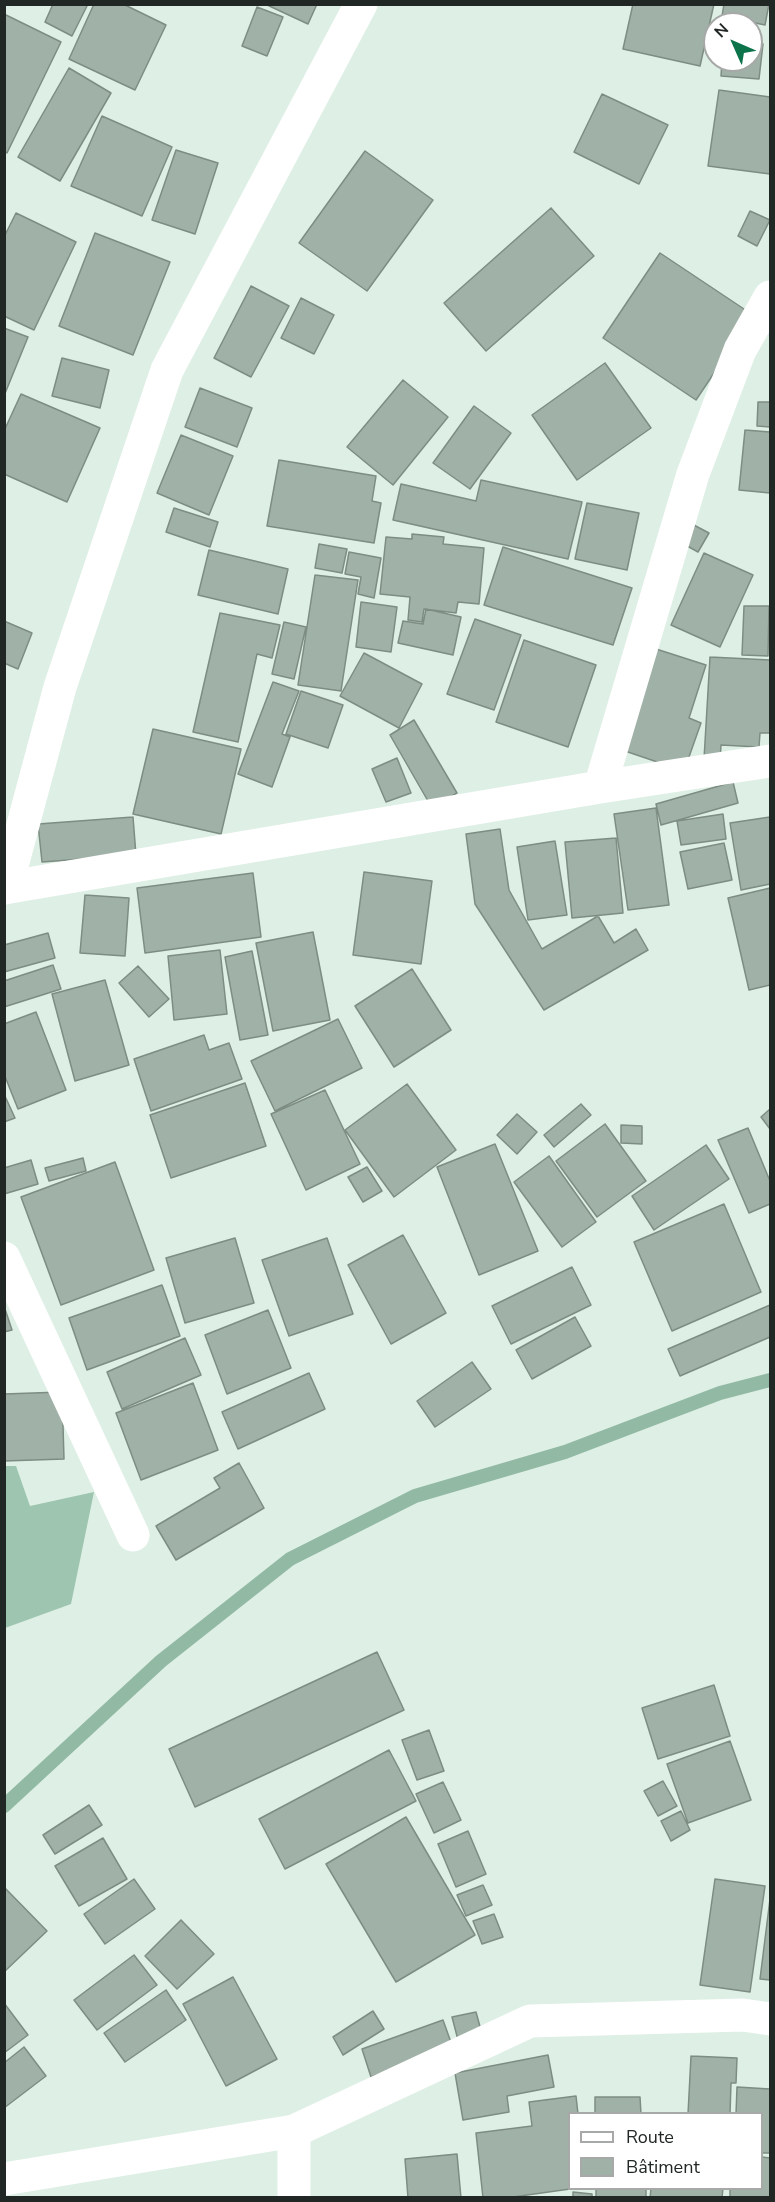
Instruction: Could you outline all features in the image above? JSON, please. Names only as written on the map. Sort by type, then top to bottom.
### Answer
[{"type":"street","points":[[361,4],[166,370],[60,687],[5,888],[600,787],[771,761]]},
{"type":"street","points":[[600,787],[693,474],[740,350],[771,297]]},
{"type":"street","points":[[4,1258],[133,1534]]},
{"type":"street","points":[[4,2179],[294,2131],[530,2021],[743,2015],[771,2019]]},
{"type":"street","points":[[294,2131],[294,2198]]},
{"type":"green space","points":[[5,1466],[16,1466],[30,1506],[94,1492],[71,1604],[5,1628]]},
{"type":"building","points":[[53,4],[88,4],[72,36],[45,22]]},
{"type":"building","points":[[94,4],[123,4],[166,25],[135,90],[69,59]]},
{"type":"building","points":[[265,4],[317,4],[308,24]]},
{"type":"building","points":[[633,4],[714,4],[712,12],[703,12],[703,53],[700,66],[623,49]]},
{"type":"building","points":[[724,4],[769,4],[765,25],[763,25],[763,12],[723,12]]},
{"type":"building","points":[[257,7],[283,17],[267,56],[242,46]]},
{"type":"building","points":[[4,14],[61,42],[7,153],[4,151]]},
{"type":"building","points":[[69,68],[111,93],[60,181],[18,157]]},
{"type":"building","points":[[721,72],[760,72],[759,79],[721,76]]},
{"type":"building","points":[[719,90],[770,97],[770,174],[708,166]]},
{"type":"building","points":[[602,94],[668,125],[639,184],[574,152]]},
{"type":"building","points":[[102,116],[172,147],[142,216],[71,186]]},
{"type":"building","points":[[176,150],[218,163],[195,234],[152,220]]},
{"type":"building","points":[[365,151],[433,200],[367,291],[299,243]]},
{"type":"building","points":[[551,208],[594,256],[486,351],[444,303]]},
{"type":"building","points":[[750,211],[770,220],[757,246],[738,236]]},
{"type":"building","points":[[16,213],[76,242],[34,330],[4,316],[4,237]]},
{"type":"building","points":[[95,233],[170,262],[133,355],[59,326]]},
{"type":"building","points":[[660,253],[753,315],[696,400],[603,338]]},
{"type":"building","points":[[251,286],[289,306],[251,377],[214,358]]},
{"type":"building","points":[[301,298],[334,315],[314,354],[281,338]]},
{"type":"building","points":[[4,328],[28,337],[4,396]]},
{"type":"building","points":[[62,358],[109,370],[100,408],[52,396]]},
{"type":"building","points":[[605,363],[651,428],[577,480],[532,415]]},
{"type":"building","points":[[403,380],[448,417],[393,485],[347,447]]},
{"type":"building","points":[[200,388],[252,408],[237,447],[185,427]]},
{"type":"building","points":[[21,394],[100,428],[67,502],[4,474],[4,431]]},
{"type":"building","points":[[758,402],[770,402],[770,427],[757,426]]},
{"type":"building","points":[[474,406],[511,433],[470,489],[433,463]]},
{"type":"building","points":[[745,430],[770,432],[770,493],[739,490]]},
{"type":"building","points":[[181,435],[233,456],[209,515],[157,493]]},
{"type":"building","points":[[279,460],[376,476],[372,501],[381,503],[374,543],[267,526]]},
{"type":"building","points":[[481,480],[582,502],[568,559],[393,520],[401,484],[476,501]]},
{"type":"building","points":[[587,503],[639,513],[627,570],[575,559]]},
{"type":"building","points":[[174,508],[218,522],[210,547],[166,532]]},
{"type":"building","points":[[690,523],[709,533],[698,552],[680,542]]},
{"type":"building","points":[[412,534],[444,537],[443,544],[484,548],[479,604],[458,602],[456,613],[424,609],[422,622],[408,620],[410,597],[380,594],[386,537],[412,539]]},
{"type":"building","points":[[319,544],[347,549],[342,573],[315,568]]},
{"type":"building","points":[[503,547],[632,588],[613,645],[484,605]]},
{"type":"building","points":[[209,550],[288,569],[278,614],[198,595]]},
{"type":"building","points":[[349,552],[381,558],[374,598],[358,594],[361,577],[345,574]]},
{"type":"building","points":[[704,553],[753,575],[720,647],[671,625]]},
{"type":"building","points":[[315,575],[358,580],[341,691],[298,685]]},
{"type":"building","points":[[361,602],[397,607],[391,652],[356,647]]},
{"type":"building","points":[[744,606],[769,606],[768,656],[742,655]]},
{"type":"building","points":[[426,609],[461,617],[453,655],[398,643],[403,621],[423,624]]},
{"type":"building","points":[[220,613],[280,625],[272,658],[257,654],[238,742],[193,732]]},
{"type":"building","points":[[475,619],[521,635],[494,710],[447,694]]},
{"type":"building","points":[[4,621],[32,633],[18,669],[4,663]]},
{"type":"building","points":[[284,622],[306,627],[294,679],[272,674]]},
{"type":"building","points":[[524,640],[596,665],[568,747],[496,722]]},
{"type":"building","points":[[653,648],[706,665],[689,718],[701,723],[684,771],[619,749]]},
{"type":"building","points":[[364,653],[422,684],[399,728],[340,696]]},
{"type":"building","points":[[710,657],[770,660],[770,733],[760,733],[759,747],[721,745],[720,761],[704,759]]},
{"type":"building","points":[[273,682],[299,691],[282,734],[290,737],[272,787],[238,774]]},
{"type":"building","points":[[301,691],[343,705],[328,748],[286,734]]},
{"type":"building","points":[[414,720],[457,793],[432,808],[390,735]]},
{"type":"building","points":[[153,729],[241,749],[221,834],[133,814]]},
{"type":"building","points":[[397,758],[411,793],[386,802],[372,769]]},
{"type":"building","points":[[733,782],[738,803],[661,825],[656,804]]},
{"type":"building","points":[[656,808],[669,905],[628,910],[614,814]]},
{"type":"building","points":[[723,814],[726,839],[681,845],[677,821]]},
{"type":"building","points":[[133,817],[136,855],[42,862],[38,824]]},
{"type":"building","points":[[770,817],[770,884],[741,890],[730,823]]},
{"type":"building","points":[[500,829],[509,890],[542,949],[598,916],[614,943],[636,929],[648,950],[544,1010],[475,904],[466,834]]},
{"type":"building","points":[[616,838],[623,913],[572,918],[565,842]]},
{"type":"building","points":[[555,841],[567,915],[528,920],[517,847]]},
{"type":"building","points":[[724,843],[732,880],[688,889],[680,852]]},
{"type":"building","points":[[364,872],[432,881],[421,964],[353,955]]},
{"type":"building","points":[[253,873],[261,937],[145,953],[137,888]]},
{"type":"building","points":[[770,888],[770,985],[749,990],[728,898]]},
{"type":"building","points":[[85,895],[129,898],[125,956],[80,953]]},
{"type":"building","points":[[313,932],[330,1020],[273,1031],[256,943]]},
{"type":"building","points":[[48,933],[55,958],[4,972],[4,945]]},
{"type":"building","points":[[220,950],[227,1014],[174,1020],[168,956]]},
{"type":"building","points":[[252,951],[268,1035],[240,1040],[225,957]]},
{"type":"building","points":[[53,965],[61,989],[4,1007],[4,981]]},
{"type":"building","points":[[138,966],[169,999],[149,1017],[119,983]]},
{"type":"building","points":[[412,969],[451,1030],[394,1067],[355,1006]]},
{"type":"building","points":[[105,980],[129,1065],[75,1081],[52,994]]},
{"type":"building","points":[[36,1012],[66,1090],[18,1109],[4,1074],[4,1024]]},
{"type":"building","points":[[338,1019],[362,1068],[275,1111],[251,1061]]},
{"type":"building","points":[[204,1035],[209,1050],[229,1043],[242,1079],[151,1111],[134,1059]]},
{"type":"building","points":[[245,1083],[266,1146],[171,1178],[150,1115]]},
{"type":"building","points":[[407,1084],[456,1150],[394,1197],[345,1130]]},
{"type":"building","points":[[325,1090],[360,1164],[306,1190],[271,1114]]},
{"type":"building","points":[[4,1094],[15,1118],[4,1122]]},
{"type":"building","points":[[581,1104],[591,1115],[554,1147],[544,1135]]},
{"type":"building","points":[[770,1109],[770,1129],[761,1117]]},
{"type":"building","points":[[517,1114],[537,1132],[517,1154],[497,1135]]},
{"type":"building","points":[[605,1124],[646,1181],[597,1217],[556,1161]]},
{"type":"building","points":[[621,1125],[642,1126],[642,1144],[621,1143]]},
{"type":"building","points":[[748,1128],[770,1181],[770,1204],[749,1213],[718,1140]]},
{"type":"building","points":[[495,1144],[538,1251],[479,1275],[437,1167]]},
{"type":"building","points":[[706,1145],[729,1179],[654,1230],[632,1196]]},
{"type":"building","points":[[549,1156],[596,1222],[562,1247],[514,1182]]},
{"type":"building","points":[[83,1158],[86,1171],[49,1181],[45,1168]]},
{"type":"building","points":[[31,1160],[38,1184],[4,1194],[4,1168]]},
{"type":"building","points":[[115,1162],[154,1270],[61,1305],[21,1197]]},
{"type":"building","points":[[367,1167],[382,1191],[363,1202],[348,1177]]},
{"type":"building","points":[[724,1204],[761,1292],[672,1331],[634,1242]]},
{"type":"building","points":[[403,1235],[446,1313],[391,1344],[348,1265]]},
{"type":"building","points":[[235,1238],[254,1303],[185,1323],[166,1258]]},
{"type":"building","points":[[327,1238],[353,1314],[289,1336],[262,1260]]},
{"type":"building","points":[[572,1267],[591,1305],[511,1344],[492,1306]]},
{"type":"building","points":[[162,1285],[180,1336],[87,1370],[69,1318]]},
{"type":"building","points":[[770,1305],[770,1337],[680,1376],[668,1349]]},
{"type":"building","points":[[4,1306],[12,1330],[4,1332]]},
{"type":"building","points":[[268,1310],[291,1368],[227,1394],[205,1335]]},
{"type":"building","points":[[575,1317],[591,1346],[532,1379],[516,1350]]},
{"type":"building","points":[[185,1338],[201,1375],[122,1409],[107,1372]]},
{"type":"building","points":[[472,1362],[491,1389],[435,1427],[417,1401]]},
{"type":"building","points":[[309,1373],[325,1409],[238,1449],[222,1412]]},
{"type":"building","points":[[193,1383],[218,1450],[141,1480],[116,1413]]},
{"type":"building","points":[[62,1392],[64,1459],[4,1461],[4,1394]]},
{"type":"building","points":[[239,1463],[264,1508],[176,1560],[156,1526],[220,1488],[214,1478]]},
{"type":"building","points":[[377,1652],[404,1710],[195,1807],[169,1749]]},
{"type":"building","points":[[714,1685],[730,1736],[658,1759],[642,1708]]},
{"type":"building","points":[[429,1730],[444,1771],[417,1780],[402,1740]]},
{"type":"building","points":[[730,1741],[751,1800],[688,1823],[667,1764]]},
{"type":"building","points":[[389,1750],[416,1801],[285,1869],[259,1819]]},
{"type":"building","points":[[663,1781],[677,1806],[658,1816],[644,1791]]},
{"type":"building","points":[[443,1782],[461,1820],[434,1833],[416,1794]]},
{"type":"building","points":[[89,1805],[102,1825],[55,1854],[43,1835]]},
{"type":"building","points":[[681,1811],[690,1830],[671,1841],[661,1821]]},
{"type":"building","points":[[406,1817],[475,1935],[396,1982],[326,1864]]},
{"type":"building","points":[[468,1831],[486,1874],[456,1887],[438,1844]]},
{"type":"building","points":[[103,1838],[127,1879],[79,1906],[55,1866]]},
{"type":"building","points":[[134,1879],[155,1909],[105,1944],[84,1914]]},
{"type":"building","points":[[715,1879],[765,1886],[750,1992],[700,1985]]},
{"type":"building","points":[[483,1885],[492,1905],[466,1916],[457,1895]]},
{"type":"building","points":[[4,1887],[47,1931],[4,1972]]},
{"type":"building","points":[[770,1899],[770,1980],[760,1979]]},
{"type":"building","points":[[494,1914],[503,1937],[482,1944],[473,1921]]},
{"type":"building","points":[[181,1920],[214,1954],[177,1989],[145,1956]]},
{"type":"building","points":[[134,1955],[157,1985],[97,2030],[74,2000]]},
{"type":"building","points":[[233,1977],[277,2059],[226,2086],[183,2004]]},
{"type":"building","points":[[166,1990],[186,2020],[125,2062],[104,2033]]},
{"type":"building","points":[[4,2003],[28,2035],[4,2053]]},
{"type":"building","points":[[373,2011],[384,2029],[343,2055],[333,2037]]},
{"type":"building","points":[[476,2012],[482,2034],[458,2040],[452,2017]]},
{"type":"building","points":[[443,2020],[453,2048],[371,2077],[362,2049]]},
{"type":"building","points":[[24,2047],[46,2076],[4,2108],[4,2063]]},
{"type":"building","points":[[548,2055],[554,2087],[507,2096],[509,2112],[463,2120],[455,2073]]},
{"type":"building","points":[[691,2056],[737,2058],[736,2083],[731,2083],[730,2112],[688,2112]]},
{"type":"building","points":[[737,2087],[770,2089],[770,2153],[763,2153],[763,2112],[736,2112]]},
{"type":"building","points":[[576,2096],[578,2112],[568,2112],[568,2189],[506,2198],[483,2198],[476,2133],[532,2126],[529,2102]]},
{"type":"building","points":[[595,2097],[640,2097],[641,2112],[595,2112]]},
{"type":"building","points":[[457,2154],[461,2198],[408,2198],[405,2159]]},
{"type":"building","points":[[763,2157],[770,2158],[770,2198],[730,2198],[730,2190],[763,2190]]},
{"type":"building","points":[[596,2190],[646,2190],[646,2198],[596,2198]]},
{"type":"building","points":[[651,2190],[723,2190],[722,2198],[650,2198]]},
{"type":"building","points":[[573,2192],[592,2194],[592,2198],[573,2198]]},
{"type":"waterway","points":[[4,1806],[161,1661],[290,1559],[415,1496],[565,1452],[720,1393],[770,1380]]}]
